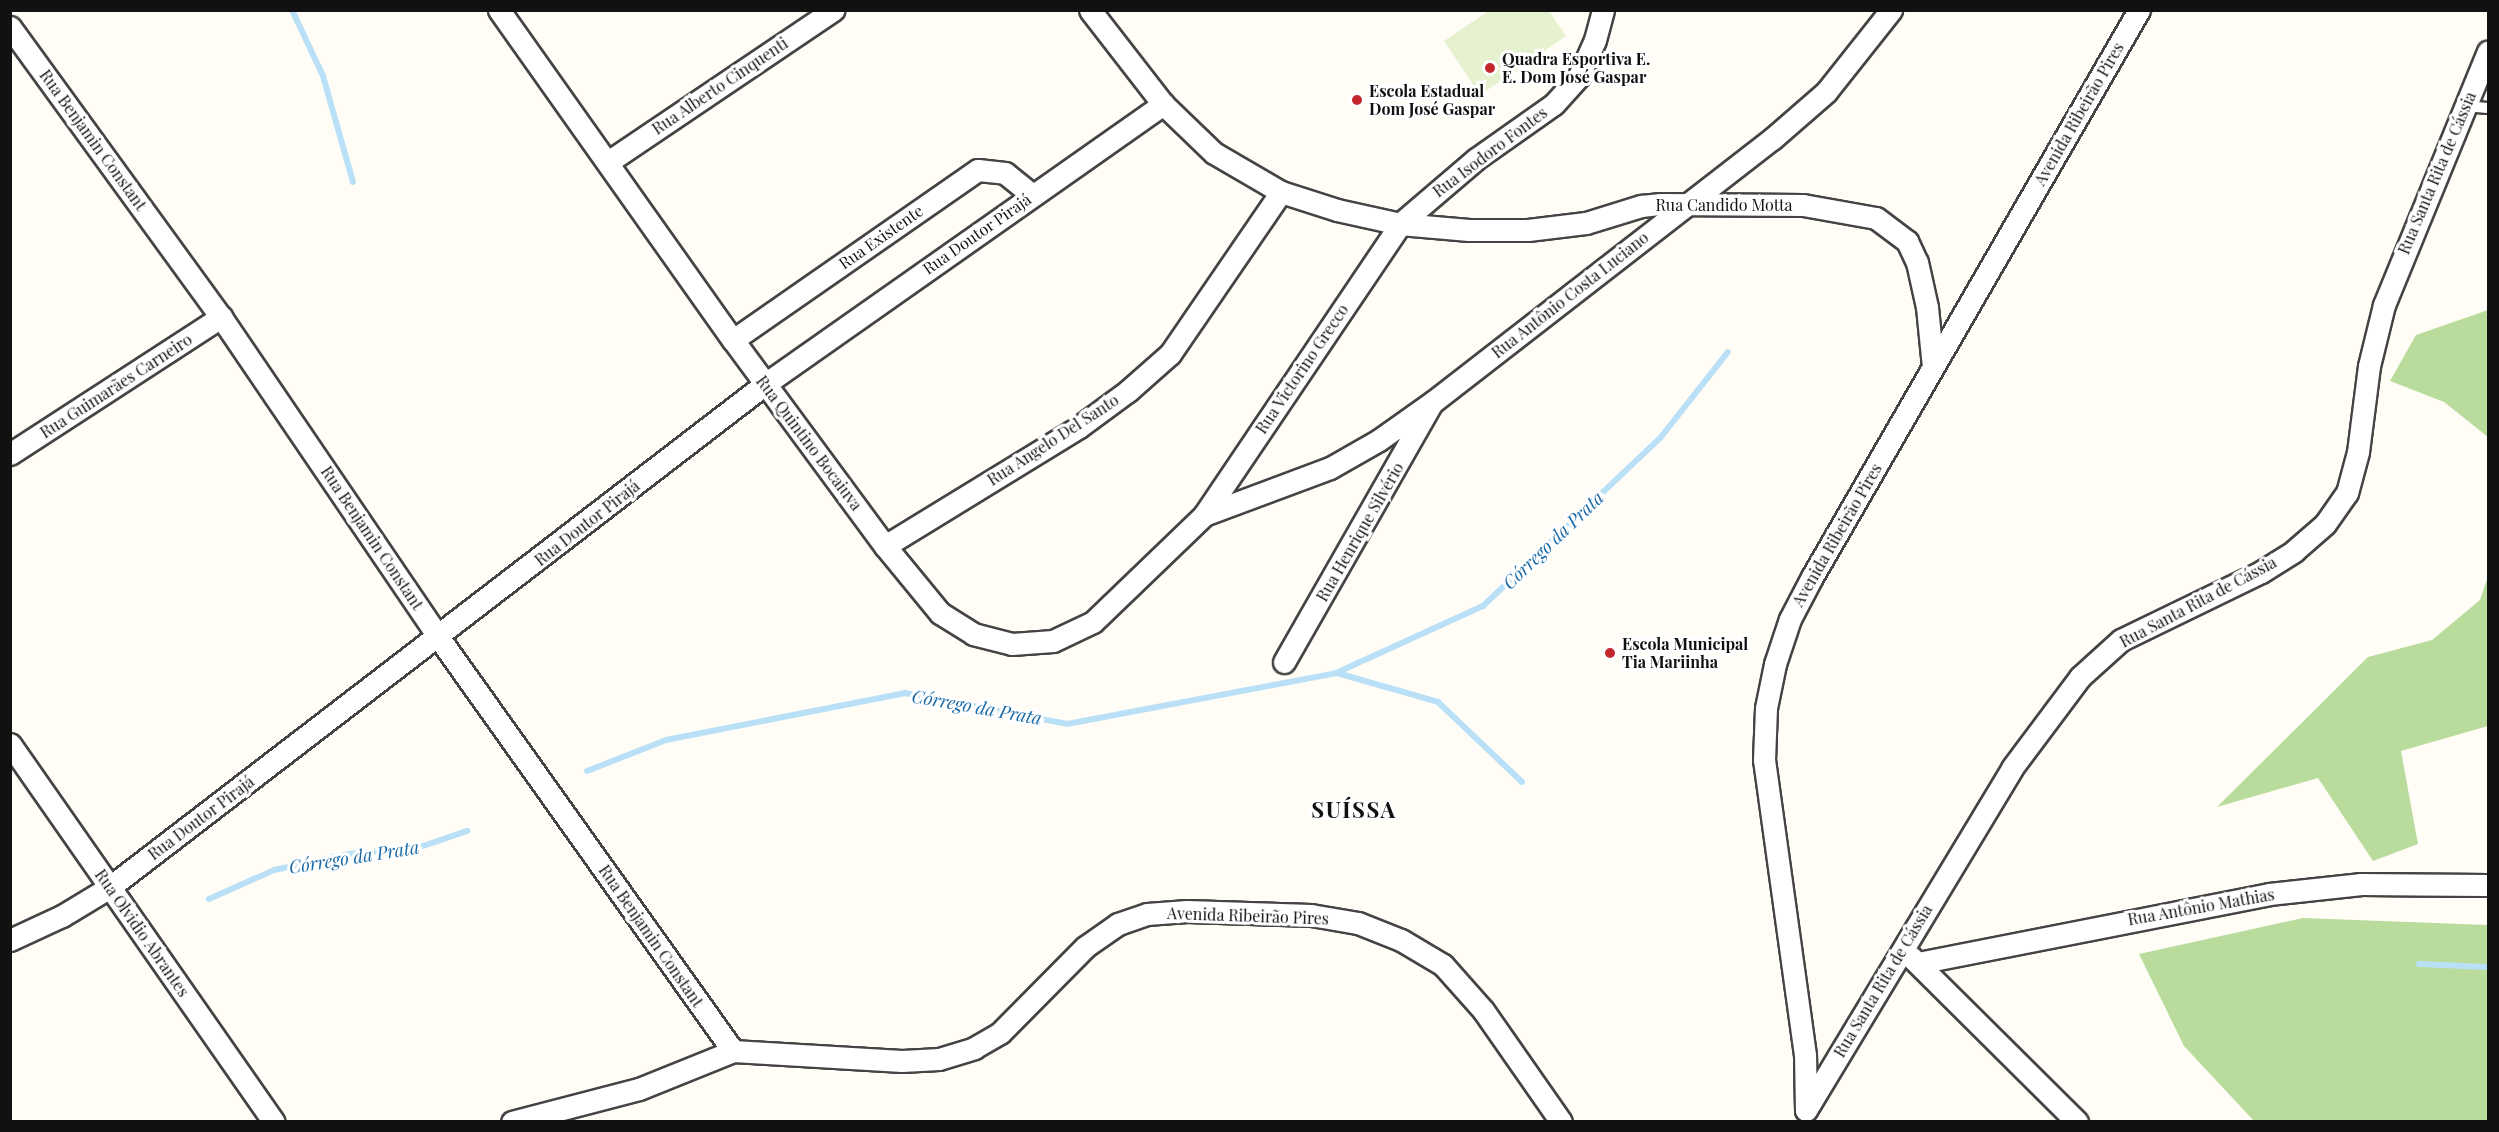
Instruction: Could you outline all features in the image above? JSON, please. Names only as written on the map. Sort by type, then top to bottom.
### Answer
[{"type":"street","name":"Rua Quintino Bocaiuva","points":[[499,10],[765,384],[885,546],[940,613],[973,634],[1012,644],[1053,641],[1093,622],[1203,515]]},
{"type":"street","name":"Rua Alberto Cinquenti","points":[[608,162],[833,10]]},
{"type":"street","name":"Rua Candido Motta","points":[[1090,10],[1162,104],[1214,153],[1281,192],[1337,210],[1400,224],[1469,230],[1528,230],[1586,223],[1641,206],[1687,203],[1834,208],[1876,218],[1894,228],[1907,241],[1917,262],[1928,307],[1933,367]]},
{"type":"street","name":"Rua Isodoro Fontes","points":[[1400,224],[1476,159],[1554,104],[1578,76],[1595,40],[1603,10]]},
{"type":"street","name":"Rua Antônio Costa Luciano","points":[[1203,515],[1330,468],[1379,440],[1434,401],[1772,139],[1826,92],[1891,10]]},
{"type":"street","name":"Avenida Ribeirão Pires","points":[[1805,1116],[1805,1055],[1764,760],[1766,708],[1775,664],[1790,619],[2139,10]]},
{"type":"street","name":"Rua Benjamin Constant","points":[[10,27],[221,317],[439,638],[733,1051]]},
{"type":"street","name":"Rua Santa Rita de Cássia","points":[[1805,1116],[1902,948],[2012,768],[2080,677],[2121,640],[2262,572],[2294,551],[2325,524],[2347,493],[2358,452],[2369,366],[2384,305],[2488,51]]},
{"type":"street","name":"Rua Doutor Pirajá","points":[[10,940],[62,916],[110,887],[439,638],[765,384],[1162,104]]},
{"type":"street","name":"Rua Existente","points":[[733,340],[978,170],[1005,173],[1032,195]]},
{"type":"street","name":"Rua Angelo Del Santo","points":[[885,546],[1079,426],[1128,392],[1170,354],[1281,192]]},
{"type":"street","name":"Rua Victorino Grecco","points":[[1203,515],[1400,224]]},
{"type":"street","name":"Rua Guimarães Carneiro","points":[[10,454],[221,317]]},
{"type":"street","name":"Rua Henrique Silvério","points":[[1284,662],[1434,401]]},
{"type":"street","name":"Rua Olvidio Abrantes","points":[[10,744],[274,1122]]},
{"type":"street","name":"Rua Antônio Mathias","points":[[1918,963],[2269,894],[2361,884],[2488,885]]},
{"type":"street","name":"Avenida Ribeirão Pires","points":[[512,1122],[639,1089],[733,1051],[902,1061],[939,1059],[1000,1033],[1085,947],[1118,924],[1147,914],[1186,911],[1311,915],[1358,923],[1401,940],[1443,965],[1483,1010],[1561,1122]]},
{"type":"street","points":[[1902,948],[2077,1122]]},
{"type":"lane","points":[[2465,106],[2488,108]]},
{"type":"green space","name":"Quadra Esportiva E. E. Dom José Gaspar","points":[[1490,10],[1549,11],[1566,36],[1480,95],[1444,41]]},
{"type":"green space","points":[[2488,310],[2488,437],[2444,402],[2390,381],[2416,335]]},
{"type":"green space","points":[[2488,576],[2488,726],[2401,751],[2418,844],[2373,861],[2318,778],[2217,807],[2368,657],[2432,640],[2480,600]]},
{"type":"green space","points":[[2303,918],[2488,925],[2488,1121],[2254,1121],[2184,1046],[2139,954]]},
{"type":"waterway","points":[[292,10],[323,76],[353,182]]},
{"type":"waterway","name":"Córrego da Prata","points":[[587,771],[666,740],[905,693],[1067,724],[1336,673],[1483,606],[1661,437],[1728,352]]},
{"type":"waterway","name":"Córrego da Prata","points":[[1337,673],[1438,702],[1522,782]]},
{"type":"waterway","name":"Córrego da Prata","points":[[209,899],[274,870],[349,854],[420,847],[467,831]]},
{"type":"waterway","points":[[2419,964],[2488,967]]},
{"type":"place","name":"Quadra Esportiva E. E. Dom José Gaspar","points":[[1490,68]]},
{"type":"place","name":"Escola Estadual Dom José Gaspar","points":[[1357,100]]},
{"type":"place","name":"Escola Municipal Tia Mariinha","points":[[1610,653]]},
{"type":"district","name":"SUÍSSA","points":[[1354,810]]}]
